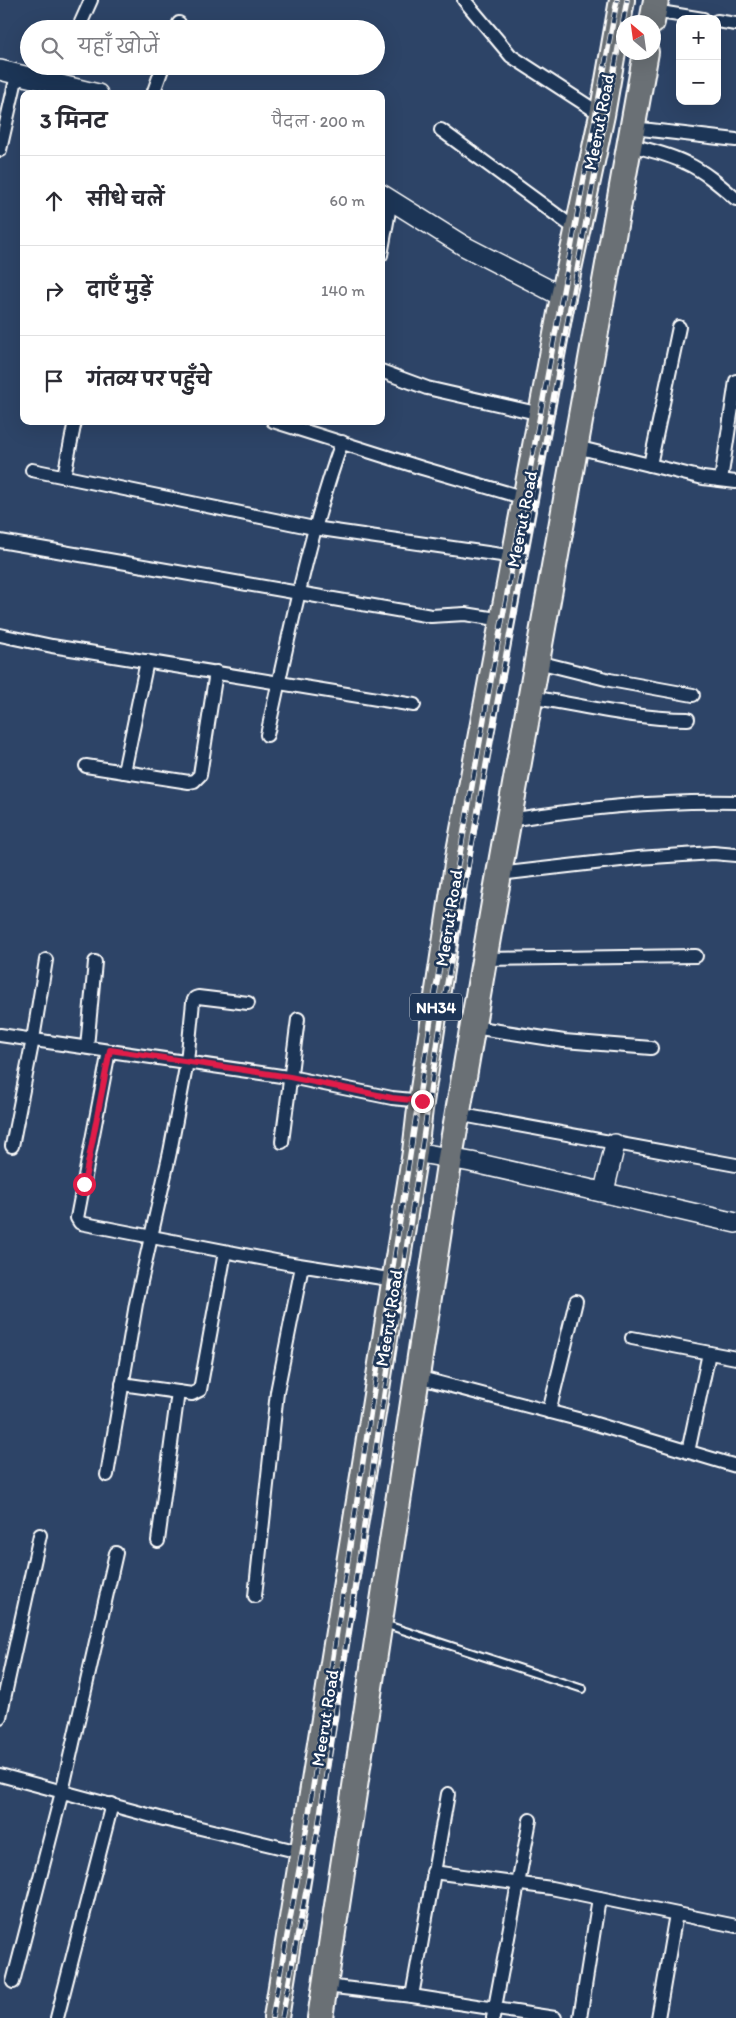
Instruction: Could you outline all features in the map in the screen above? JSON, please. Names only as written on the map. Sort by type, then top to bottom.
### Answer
[{"type":"highway","name":"Meerut Road","points":[[276,2018],[416,1152],[459,851],[563,297],[602,115],[622,0]]},
{"type":"highway","name":"Meerut Road","points":[[320,2018],[457,1114],[498,874],[538,662],[645,60]]},
{"type":"street","points":[[82,20],[91,0]]},
{"type":"street","points":[[464,0],[511,56],[602,115]]},
{"type":"street","points":[[654,11],[678,15]]},
{"type":"street","points":[[721,22],[736,24]]},
{"type":"street","points":[[0,150],[9,73]]},
{"type":"street","points":[[59,75],[90,90]]},
{"type":"street","points":[[154,90],[160,75]]},
{"type":"street","points":[[441,130],[578,230]]},
{"type":"street","points":[[632,136],[736,140]]},
{"type":"street","points":[[632,136],[699,170],[736,199]]},
{"type":"street","points":[[386,197],[471,250],[563,297]]},
{"type":"street","points":[[650,465],[679,327]]},
{"type":"street","points":[[385,372],[427,388],[541,414]]},
{"type":"street","points":[[721,480],[736,381]]},
{"type":"street","points":[[64,476],[74,425]]},
{"type":"street","points":[[286,425],[525,498]]},
{"type":"street","points":[[267,736],[314,528],[326,486],[342,442]]},
{"type":"street","points":[[576,447],[703,478],[736,482]]},
{"type":"street","points":[[32,470],[314,528],[515,557]]},
{"type":"street","points":[[0,542],[430,616],[465,614],[502,620]]},
{"type":"street","points":[[0,635],[52,646],[414,704]]},
{"type":"street","points":[[124,772],[147,661]]},
{"type":"street","points":[[538,662],[610,680],[693,695]]},
{"type":"street","points":[[86,766],[189,782],[197,778],[200,775],[216,672]]},
{"type":"street","points":[[531,697],[627,714],[666,719],[688,719]]},
{"type":"street","points":[[509,820],[587,808],[702,801],[736,802]]},
{"type":"street","points":[[498,874],[638,858],[712,853],[736,855]]},
{"type":"street","points":[[484,959],[696,956]]},
{"type":"street","points":[[12,1146],[46,960]]},
{"type":"street","points":[[87,1048],[95,962]]},
{"type":"street","points":[[107,1475],[136,1304],[187,1062],[193,1002],[198,997],[248,1003]]},
{"type":"street","points":[[282,1142],[298,1019]]},
{"type":"street","points":[[472,1027],[564,1041],[651,1048]]},
{"type":"street","points":[[0,1035],[290,1077],[392,1098],[422,1101]]},
{"type":"street","points":[[110,1050],[77,1218],[80,1223],[302,1266],[395,1280]]},
{"type":"street","points":[[457,1114],[736,1165]]},
{"type":"street","points":[[604,1191],[615,1144]]},
{"type":"street","points":[[416,1152],[604,1191],[736,1223]]},
{"type":"street","points":[[122,1384],[192,1394],[200,1390],[225,1252]]},
{"type":"street","points":[[255,1596],[277,1392],[302,1266]]},
{"type":"street","points":[[549,1412],[576,1301]]},
{"type":"street","points":[[632,1338],[736,1358]]},
{"type":"street","points":[[688,1452],[709,1353]]},
{"type":"street","points":[[416,1377],[589,1422],[736,1466]]},
{"type":"street","points":[[158,1541],[178,1392]]},
{"type":"street","points":[[0,1717],[40,1535]]},
{"type":"street","points":[[13,1982],[62,1792],[116,1553]]},
{"type":"street","points":[[0,1775],[166,1820],[304,1853]]},
{"type":"street","points":[[412,1996],[448,1794]]},
{"type":"street","points":[[57,2018],[112,1804]]},
{"type":"street","points":[[494,2014],[530,1820]]},
{"type":"street","points":[[434,1872],[551,1888],[736,1926]]},
{"type":"street","points":[[580,2018],[599,1898]]},
{"type":"street","points":[[658,2018],[676,1914]]},
{"type":"street","points":[[326,1986],[412,1996],[494,2014],[555,2018]]},
{"type":"lane","points":[[380,1623],[583,1688]]},
{"type":"railway","points":[[272,2018],[307,1826],[434,999],[617,0]]},
{"type":"railway","points":[[282,2018],[318,1828],[444,1001],[627,0]]},
{"type":"route","points":[[84,1184],[110,1050],[290,1077],[392,1098],[422,1101]]}]
